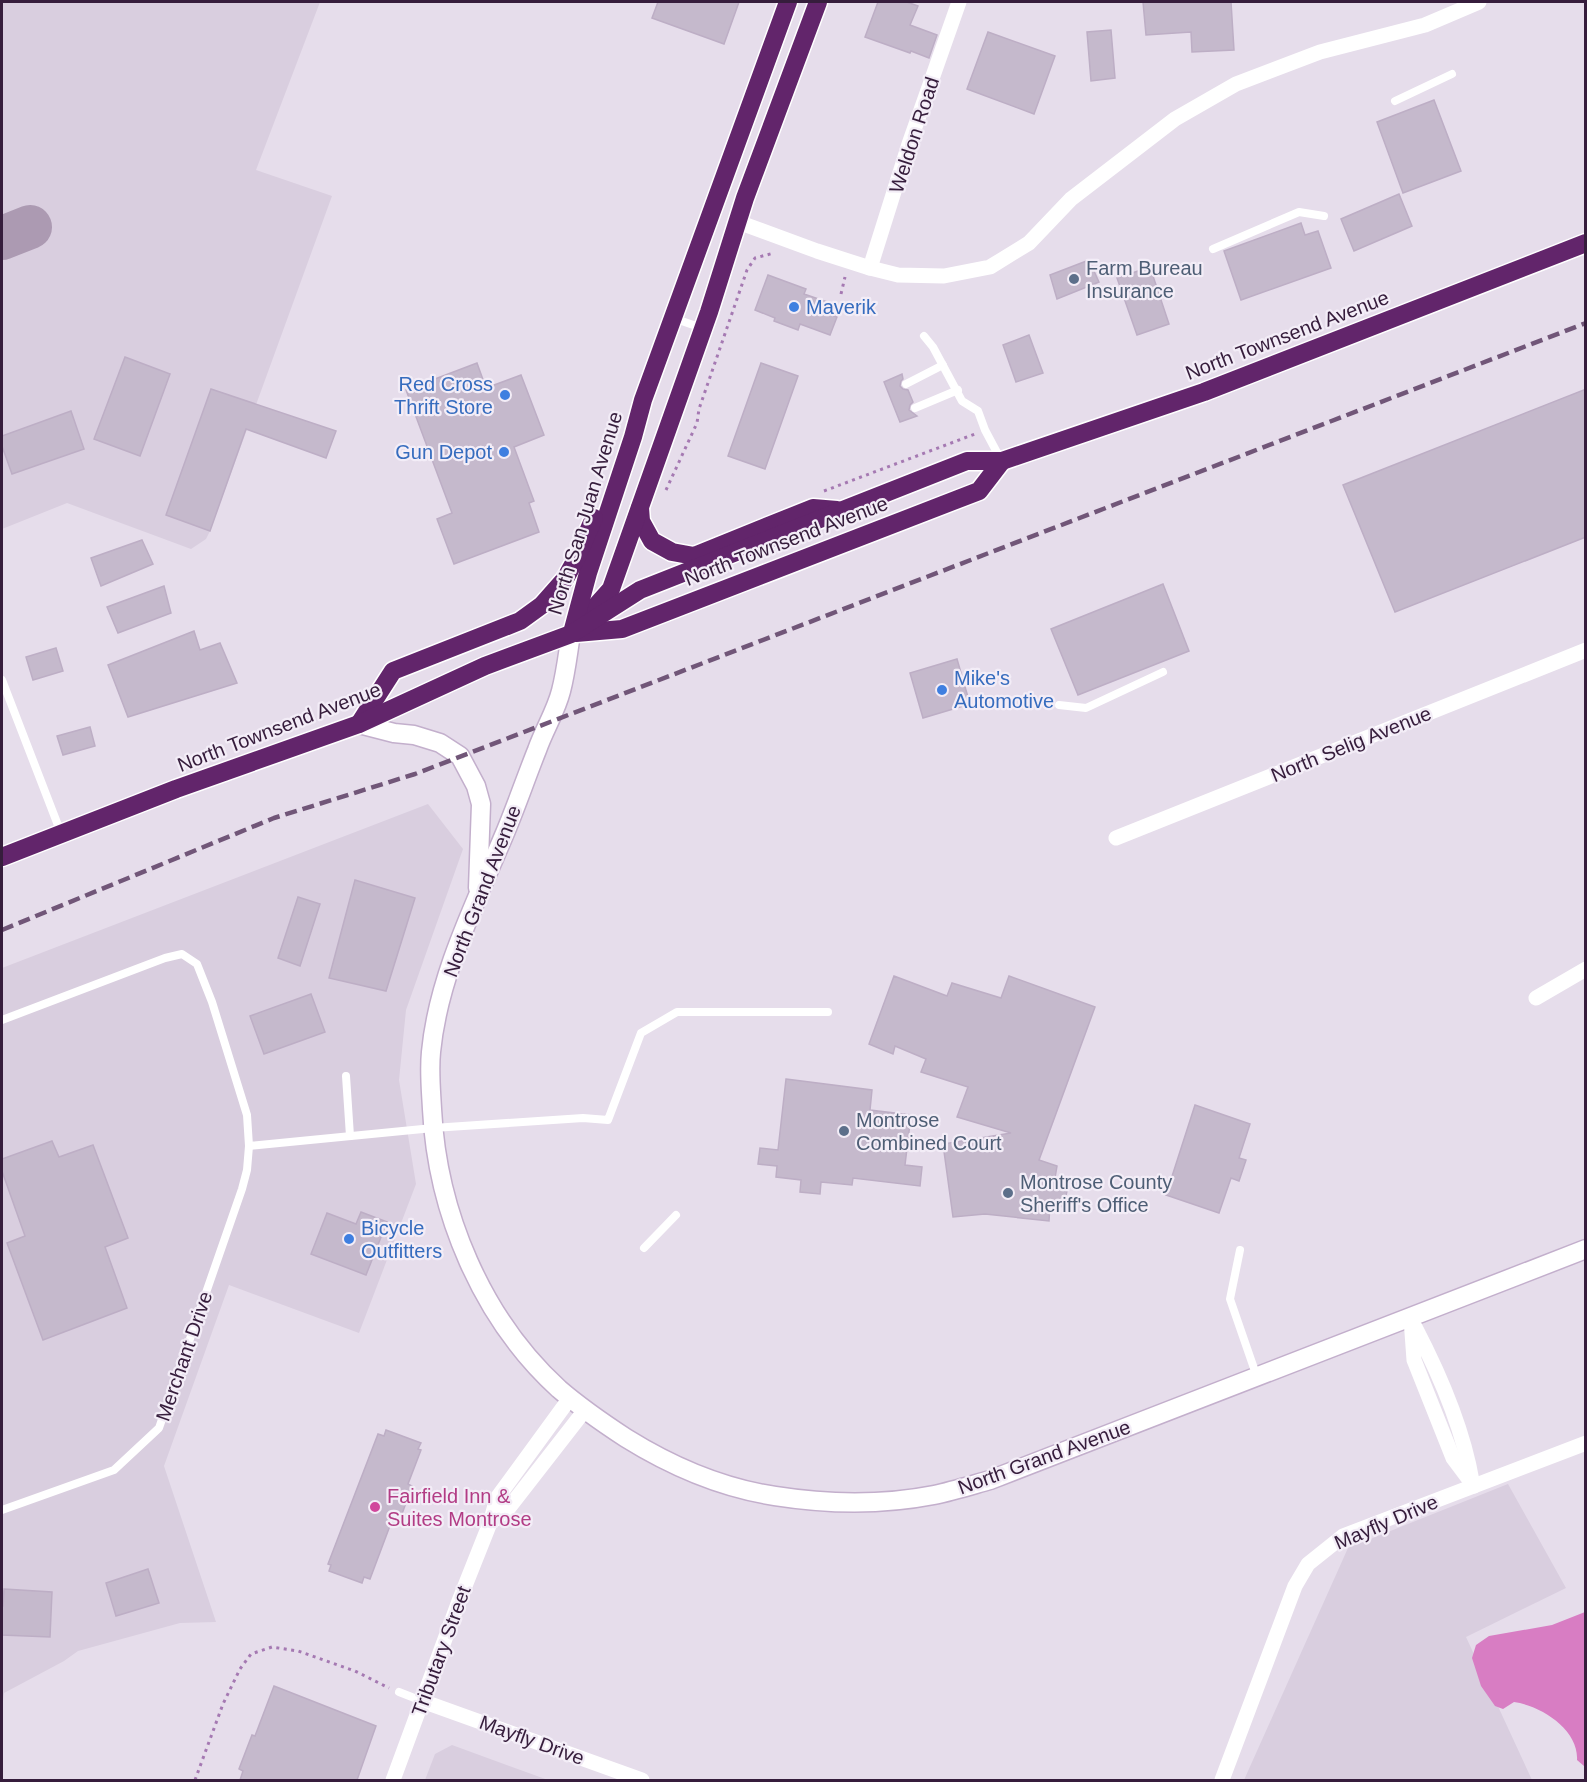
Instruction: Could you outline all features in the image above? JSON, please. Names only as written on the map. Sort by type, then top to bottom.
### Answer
[{"type":"highway","name":"North San Juan Avenue","points":[[571,634],[643,400],[788,2]]},
{"type":"highway","name":"North San Juan Avenue","points":[[571,634],[611,589],[703,329],[738,222],[818,2]]},
{"type":"highway","name":"North Townsend Avenue","points":[[2,857],[176,789],[359,724],[485,666],[571,634],[640,590],[967,461],[1002,461],[1204,392],[1586,243]]},
{"type":"highway","points":[[359,724],[393,671],[520,621],[542,605],[557,588],[575,561],[587,537],[625,434],[643,400]]},
{"type":"highway","name":"North Townsend Avenue","points":[[571,634],[622,629],[979,491],[1002,461]]},
{"type":"highway","points":[[640,507],[641,521],[652,542],[672,552],[694,556],[813,508],[842,510]]},
{"type":"street","name":"Weldon Road","points":[[870,268],[959,2]]},
{"type":"street","points":[[738,222],[870,268],[898,275],[925,277],[964,273],[990,267],[1029,243],[1071,199],[1175,119],[1236,84],[1320,52],[1425,25],[1479,2]]},
{"type":"street","name":"North Grand Avenue","points":[[571,634],[561,692],[462,933],[439,1010],[431,1051],[433,1128],[436,1158],[444,1192],[462,1245],[488,1300],[520,1346],[557,1387],[643,1449],[681,1468],[723,1484],[775,1496],[830,1501],[883,1502],[934,1495],[990,1480],[1586,1249]]},
{"type":"street","name":"North Selig Avenue","points":[[1116,838],[1586,651]]},
{"type":"street","points":[[359,724],[394,734],[414,735],[440,742],[460,756],[476,786],[481,804],[477,896]]},
{"type":"street","points":[[1536,998],[1586,969]]},
{"type":"street","points":[[1411,1318],[1414,1360],[1453,1458],[1474,1486]]},
{"type":"street","name":"Tributary Street","points":[[393,1780],[462,1591],[490,1523],[507,1509],[578,1404]]},
{"type":"street","name":"Mayfly Drive","points":[[1222,1780],[1295,1586],[1308,1564],[1325,1548],[1343,1536],[1586,1443]]},
{"type":"street","name":"Mayfly Drive","points":[[422,1701],[642,1780]]},
{"type":"lane","points":[[1395,101],[1452,74]]},
{"type":"lane","points":[[1213,249],[1299,212],[1324,216]]},
{"type":"lane","points":[[672,318],[703,329]]},
{"type":"lane","points":[[924,336],[958,390],[962,401],[978,411],[985,430],[1002,461]]},
{"type":"lane","points":[[906,384],[943,365]]},
{"type":"lane","points":[[915,408],[958,390]]},
{"type":"lane","points":[[1059,705],[1086,708],[1163,672]]},
{"type":"lane","points":[[2,680],[61,834]]},
{"type":"lane","name":"Merchant Drive","points":[[2,1020],[165,958],[182,954],[197,964],[212,1002],[247,1115],[249,1146],[247,1170],[242,1189],[159,1428],[114,1470],[2,1510]]},
{"type":"lane","points":[[249,1146],[433,1128],[583,1118],[608,1120],[641,1033],[677,1012],[828,1012]]},
{"type":"lane","points":[[346,1076],[350,1136]]},
{"type":"lane","points":[[644,1248],[676,1215]]},
{"type":"lane","points":[[1240,1250],[1230,1299],[1257,1377]]},
{"type":"lane","points":[[399,1692],[422,1701]]},
{"type":"path","points":[[664,492],[698,423],[699,409],[747,270],[755,258],[772,252],[779,253]]},
{"type":"path","points":[[841,294],[846,278],[843,276]]},
{"type":"path","points":[[817,494],[985,430]]},
{"type":"path","points":[[195,1780],[223,1704],[240,1669],[251,1654],[272,1647],[298,1651],[356,1671],[399,1692]]},
{"type":"shaded area","points":[[2,2],[320,2],[256,170],[332,196],[210,531],[206,539],[191,549],[67,503],[2,529]]},
{"type":"shaded area","points":[[428,804],[463,849],[406,1010],[399,1080],[416,1184],[359,1333],[229,1285],[164,1466],[216,1622],[180,1623],[78,1651],[4,1693],[2,1710],[2,968]]},
{"type":"shaded area","points":[[1508,1484],[1566,1588],[1466,1637],[1532,1780],[1244,1780],[1348,1548]]},
{"type":"shaded area","points":[[1585,1612],[1586,1780],[1584,1780],[1584,1766],[1577,1760],[1572,1739],[1557,1721],[1525,1704],[1514,1702],[1503,1709],[1495,1706],[1481,1686],[1472,1658],[1476,1645],[1489,1636],[1552,1625]]},
{"type":"shaded area","points":[[452,1745],[548,1780],[425,1780],[435,1754]]},
{"type":"building","points":[[658,2],[739,2],[724,44],[652,18]]},
{"type":"building","points":[[878,2],[907,2],[918,6],[910,25],[937,35],[929,58],[865,37]]},
{"type":"building","points":[[1143,2],[1231,2],[1234,50],[1192,52],[1191,32],[1146,35]]},
{"type":"building","points":[[1111,30],[1115,78],[1091,81],[1087,32]]},
{"type":"building","points":[[988,32],[1055,56],[1034,114],[967,89]]},
{"type":"building","points":[[1434,100],[1461,171],[1403,193],[1377,122]]},
{"type":"building","points":[[1399,194],[1412,226],[1354,251],[1341,219]]},
{"type":"building","points":[[1301,223],[1305,235],[1318,231],[1331,268],[1241,300],[1224,251]]},
{"type":"building","name":"Farm Bureau Insurance","points":[[1089,260],[1099,282],[1057,299],[1050,275]]},
{"type":"building","points":[[1150,267],[1169,324],[1137,335],[1117,278]]},
{"type":"building","name":"Maverik","points":[[768,275],[806,289],[804,294],[833,304],[829,314],[837,317],[830,335],[800,324],[798,330],[774,321],[775,318],[755,310]]},
{"type":"building","points":[[1029,335],[1043,373],[1016,382],[1003,345]]},
{"type":"building","points":[[125,357],[170,374],[140,456],[94,439]]},
{"type":"building","points":[[477,363],[486,388],[521,375],[544,435],[514,447],[534,501],[529,503],[539,532],[454,564],[437,519],[452,513],[406,390]]},
{"type":"building","name":"Maverik","points":[[761,363],[798,376],[765,469],[728,456]]},
{"type":"building","points":[[902,374],[903,379],[900,386],[908,390],[913,402],[909,410],[917,416],[900,422],[884,382]]},
{"type":"building","points":[[211,389],[336,431],[326,458],[246,429],[210,531],[166,515]]},
{"type":"building","points":[[1586,389],[1586,537],[1395,612],[1343,485]]},
{"type":"building","points":[[71,411],[84,449],[12,474],[2,446],[2,436]]},
{"type":"building","points":[[142,540],[153,564],[101,586],[91,558]]},
{"type":"building","points":[[1163,584],[1189,651],[1078,695],[1051,629]]},
{"type":"building","points":[[164,586],[171,613],[118,633],[107,607]]},
{"type":"building","points":[[194,631],[200,650],[220,643],[237,683],[128,717],[108,665]]},
{"type":"building","points":[[56,648],[63,671],[33,680],[26,657]]},
{"type":"building","points":[[957,659],[970,704],[923,718],[910,673]]},
{"type":"building","points":[[90,727],[95,746],[63,755],[57,736]]},
{"type":"building","points":[[355,880],[415,898],[386,991],[329,978]]},
{"type":"building","points":[[298,897],[320,904],[300,966],[278,958]]},
{"type":"building","points":[[894,976],[947,996],[952,983],[1001,998],[1009,976],[1095,1007],[1039,1160],[1057,1166],[1055,1178],[1069,1180],[1064,1207],[1050,1205],[1049,1221],[985,1214],[953,1217],[943,1144],[1011,1133],[957,1117],[968,1087],[921,1072],[926,1059],[895,1046],[893,1054],[869,1044]]},
{"type":"building","points":[[311,994],[325,1032],[264,1054],[250,1016]]},
{"type":"building","name":"Montrose Combined Court","points":[[786,1079],[872,1090],[870,1110],[911,1115],[905,1165],[922,1167],[920,1186],[853,1178],[852,1185],[821,1182],[820,1194],[800,1192],[801,1180],[776,1177],[777,1166],[758,1164],[760,1148],[778,1150]]},
{"type":"building","points":[[1195,1105],[1250,1124],[1239,1158],[1246,1160],[1239,1181],[1231,1178],[1219,1213],[1166,1195]]},
{"type":"building","points":[[52,1141],[59,1157],[93,1145],[128,1238],[105,1247],[127,1308],[43,1340],[7,1243],[25,1236],[2,1171],[2,1159]]},
{"type":"building","name":"Bicycle Outfitters","points":[[361,1212],[387,1222],[366,1275],[311,1254],[327,1213],[356,1224]]},
{"type":"building","name":"Fairfield Inn & Suites Montrose","points":[[386,1430],[421,1443],[418,1449],[421,1450],[408,1484],[412,1486],[398,1525],[391,1523],[370,1579],[364,1577],[362,1583],[329,1571],[331,1565],[328,1564],[378,1434],[384,1436]]},
{"type":"building","points":[[148,1569],[159,1603],[116,1616],[106,1583]]},
{"type":"building","points":[[4,1589],[52,1592],[50,1637],[2,1635]]},
{"type":"building","points":[[274,1686],[376,1726],[357,1780],[240,1780],[243,1771],[239,1769],[252,1735],[255,1736]]},
{"type":"taxiway","points":[[2,238],[30,227]]},
{"type":"railway","points":[[2,930],[274,818],[415,774],[1586,323]]},
{"type":"place","name":"Farm Bureau Insurance","points":[[1074,279]]},
{"type":"place","name":"Maverik","points":[[794,307]]},
{"type":"place","name":"Red Cross Thrift Store","points":[[505,395]]},
{"type":"place","name":"Gun Depot","points":[[504,452]]},
{"type":"place","name":"Mike's Automotive","points":[[942,690]]},
{"type":"place","name":"Montrose Combined Court","points":[[844,1131]]},
{"type":"place","name":"Montrose County Sheriff's Office","points":[[1008,1193]]},
{"type":"place","name":"Bicycle Outfitters","points":[[349,1239]]},
{"type":"place","name":"Fairfield Inn & Suites Montrose","points":[[375,1507]]}]
